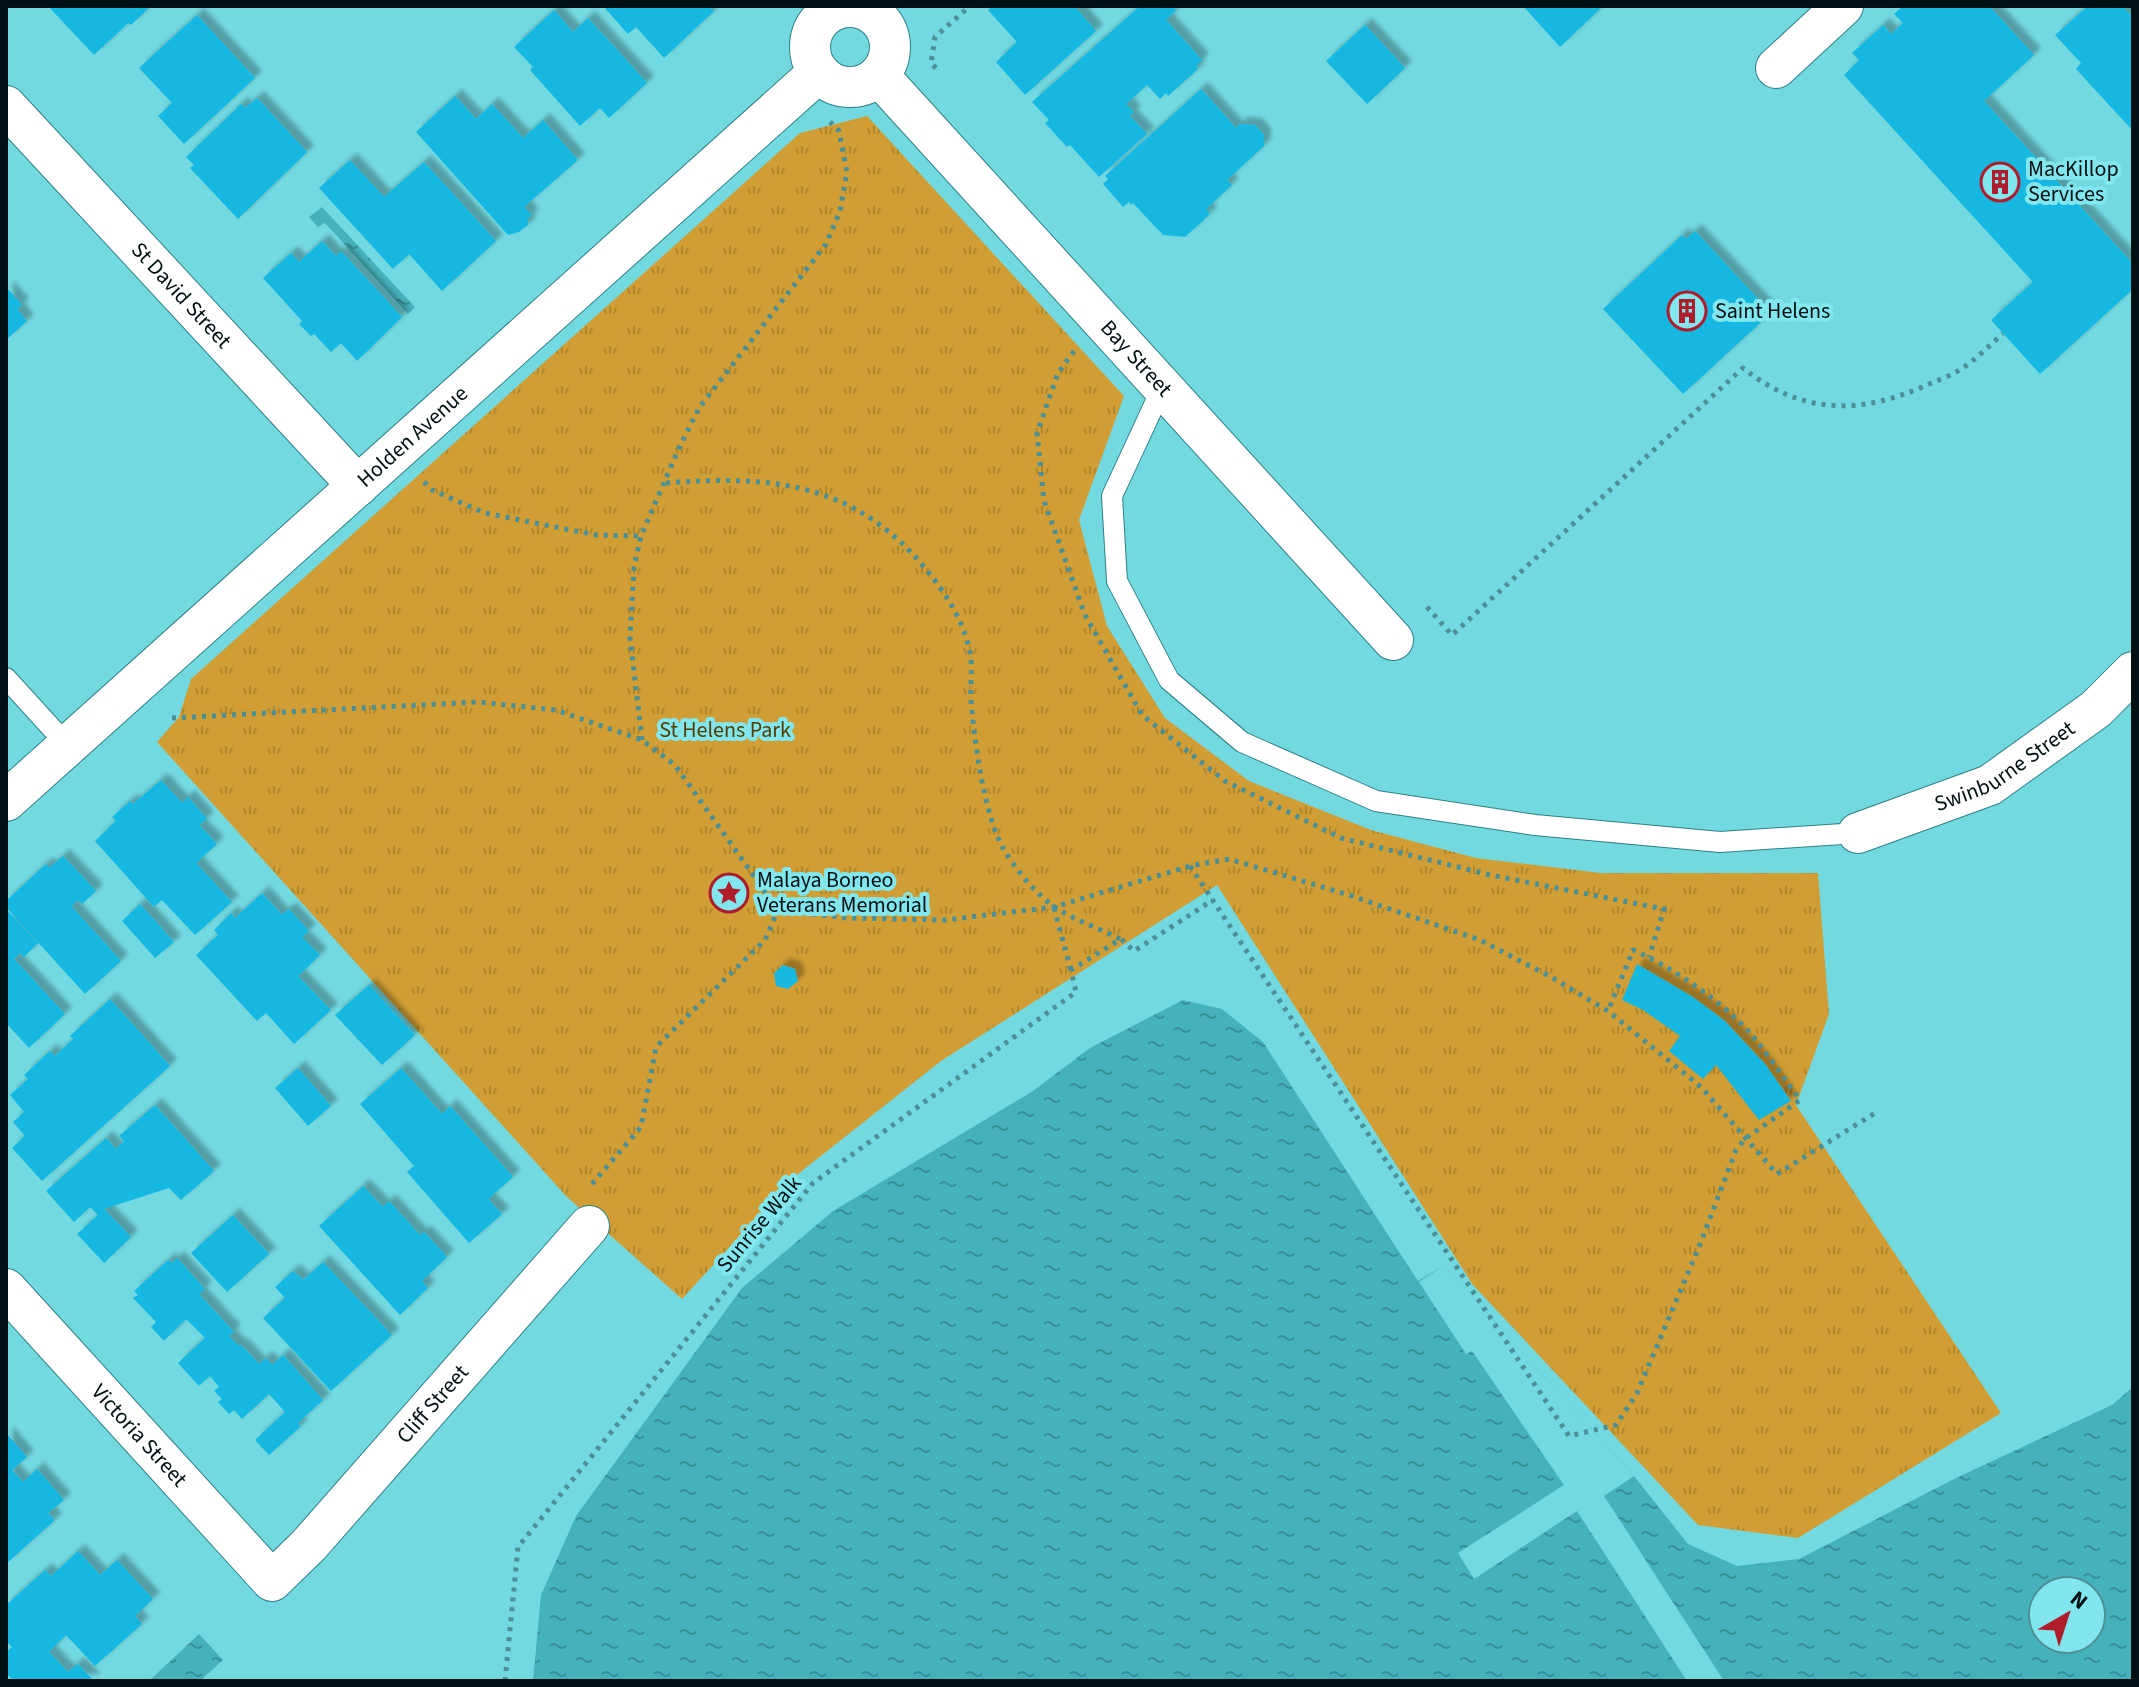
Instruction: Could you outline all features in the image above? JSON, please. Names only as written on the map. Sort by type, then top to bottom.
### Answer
[{"type":"street","points":[[1776,68],[1843,6]]},
{"type":"street","points":[[852,7],[885,12],[890,40],[886,65],[879,76],[868,84],[841,87],[829,81],[808,81],[812,58],[810,43],[821,11],[852,7]]},
{"type":"street","name":"Bay Street","points":[[879,76],[1393,640]]},
{"type":"street","name":"Holden Avenue","points":[[6,801],[808,81]]},
{"type":"street","name":"St David Street","points":[[6,106],[358,486]]},
{"type":"street","name":"Swinburne Street","points":[[1858,833],[1990,785],[2096,709],[2133,672]]},
{"type":"street","name":"Cliff Street","points":[[272,1581],[309,1545],[588,1208]]},
{"type":"street","name":"Victoria Street","points":[[6,1289],[272,1581]]},
{"type":"lane","points":[[1162,388],[1112,496],[1117,581],[1169,680],[1242,742],[1376,801],[1535,825],[1720,842],[1858,833]]},
{"type":"lane","points":[[6,678],[68,746]]},
{"type":"path","points":[[942,74],[931,63],[935,37],[970,6]]},
{"type":"path","points":[[642,740],[630,638],[634,567],[641,536],[699,408],[826,244],[840,211],[847,172],[839,131],[808,81]]},
{"type":"path","points":[[1098,318],[1058,373],[1037,433],[1044,501],[1085,615],[1142,715],[1225,781],[1341,838],[1490,875],[1664,909],[1649,957]]},
{"type":"path","points":[[1421,601],[1452,635],[1743,368],[1786,397],[1811,403],[1875,404],[1960,370],[2003,334]]},
{"type":"path","points":[[394,454],[432,490],[485,513],[596,535],[641,536]]},
{"type":"path","points":[[666,483],[720,479],[779,483],[824,494],[871,517],[908,547],[937,582],[958,615],[970,653],[971,702],[987,807],[1002,847],[1028,881],[1054,907],[1121,939],[1134,951],[1213,900]]},
{"type":"path","points":[[172,718],[478,702],[556,710],[642,740],[675,765],[778,910],[847,918],[945,920],[1054,907],[1190,866],[1229,859],[1349,895],[1480,940],[1608,1011],[1701,1087],[1777,1174],[1875,1113]]},
{"type":"path","points":[[1190,866],[1569,1436],[1616,1425],[1637,1393],[1736,1150],[1746,1138],[1800,1100],[1749,1032],[1709,996],[1649,957],[1633,950],[1608,1011]]},
{"type":"path","points":[[1054,907],[1071,970],[1121,939]]},
{"type":"path","points":[[588,1208],[641,1127],[656,1047],[765,940],[778,910]]},
{"type":"path","name":"Sunrise Walk","points":[[505,1681],[518,1547],[813,1183],[1076,992],[1071,970]]},
{"type":"green space","name":"St Helens Park","points":[[867,116],[1124,396],[1079,520],[1107,626],[1165,718],[1249,781],[1371,830],[1476,858],[1601,873],[1818,873],[1829,1014],[1796,1105],[2001,1413],[1798,1538],[1698,1525],[1473,1285],[1217,885],[941,1061],[793,1178],[682,1299],[566,1196],[157,742],[179,717],[191,679],[800,133]]},
{"type":"water","points":[[322,207],[415,307],[408,314],[325,223],[318,227],[309,217]]},
{"type":"water","points":[[1183,1000],[1222,1009],[1263,1042],[1418,1281],[1444,1265],[1634,1476],[1688,1544],[1737,1566],[1799,1559],[1954,1479],[2112,1405],[2133,1387],[2133,1681],[533,1681],[541,1595],[576,1516],[742,1288],[833,1211],[1033,1091],[1090,1048]]},
{"type":"water","points":[[199,1634],[223,1660],[200,1681],[149,1681]]},
{"type":"pier","points":[[1444,1265],[1634,1476],[1604,1496],[1724,1681],[1687,1681],[1577,1511],[1474,1579],[1458,1553],[1564,1485],[1472,1351],[1466,1354],[1419,1282]]},
{"type":"building","points":[[48,6],[151,6],[94,55]]},
{"type":"building","points":[[603,6],[709,6],[714,11],[664,58],[636,27],[628,34]]},
{"type":"building","points":[[993,6],[1074,6],[1096,31],[1025,95],[996,62],[1017,42],[988,10]]},
{"type":"building","points":[[1140,6],[1173,6],[1176,10],[1166,20],[1202,60],[1196,66],[1198,69],[1168,96],[1166,93],[1160,99],[1147,85],[1126,104],[1134,112],[1130,116],[1147,134],[1099,177],[1045,123],[1049,120],[1032,102]]},
{"type":"building","points":[[1523,6],[1597,6],[1600,9],[1560,47]]},
{"type":"building","name":"MacKillop Services","points":[[1903,6],[1989,6],[2034,55],[1984,101],[2133,264],[2133,289],[2040,374],[1991,320],[2033,282],[1844,75],[1859,60],[1852,53],[1883,25],[1891,34],[1903,23],[1894,14]]},
{"type":"building","points":[[2088,6],[2122,6],[2133,18],[2133,131],[2076,69],[2081,63],[2055,35]]},
{"type":"building","points":[[554,10],[573,32],[588,18],[647,83],[609,118],[600,108],[580,126],[530,70],[533,67],[514,47]]},
{"type":"building","points":[[197,15],[255,78],[184,144],[158,116],[172,103],[139,68]]},
{"type":"building","points":[[1365,25],[1405,68],[1367,104],[1326,61]]},
{"type":"building","points":[[1201,89],[1236,128],[1240,124],[1255,125],[1264,135],[1264,146],[1227,180],[1232,185],[1206,209],[1210,214],[1185,237],[1163,235],[1133,203],[1131,205],[1129,202],[1123,207],[1103,184],[1108,179],[1105,176]]},
{"type":"building","points":[[455,96],[476,119],[492,104],[523,138],[543,120],[578,160],[524,207],[532,215],[528,218],[528,225],[519,232],[508,235],[416,132]]},
{"type":"building","points":[[257,98],[307,152],[238,219],[190,168],[194,165],[186,157],[241,104],[245,108]]},
{"type":"building","points":[[350,160],[384,197],[424,162],[496,241],[442,291],[409,254],[393,269],[319,188]]},
{"type":"building","name":"Saint Helens","points":[[1695,231],[1771,313],[1683,394],[1603,309],[1682,235],[1686,239]]},
{"type":"building","points":[[322,241],[336,256],[341,251],[402,317],[357,361],[341,343],[331,352],[314,334],[311,336],[299,324],[302,321],[263,278],[291,253],[299,262]]},
{"type":"building","points":[[6,287],[22,305],[17,309],[27,321],[6,340]]},
{"type":"building","points":[[161,780],[182,803],[188,797],[207,819],[199,825],[217,844],[196,863],[232,902],[195,935],[162,900],[154,907],[95,841],[116,821],[112,817]]},
{"type":"building","points":[[63,856],[96,891],[82,904],[78,900],[71,906],[121,961],[85,994],[6,907],[6,901],[46,864],[49,868]]},
{"type":"building","points":[[262,893],[282,915],[289,909],[309,931],[302,937],[320,955],[298,976],[331,1010],[294,1044],[266,1013],[257,1021],[196,955],[218,935],[214,930],[231,913],[235,918]]},
{"type":"building","points":[[140,904],[174,942],[155,958],[122,921]]},
{"type":"building","points":[[6,909],[38,943],[24,957],[20,953],[14,959],[65,1014],[29,1048],[6,1023]]},
{"type":"building","points":[[1637,964],[1693,997],[1725,1021],[1766,1065],[1791,1101],[1759,1120],[1716,1065],[1703,1079],[1669,1051],[1680,1036],[1643,1010],[1622,1000]]},
{"type":"building","points":[[783,965],[795,969],[798,981],[788,989],[776,986],[774,973]]},
{"type":"building","points":[[369,985],[415,1035],[382,1065],[335,1015]]},
{"type":"building","points":[[110,999],[170,1066],[42,1181],[12,1148],[25,1136],[13,1122],[24,1112],[10,1095],[28,1079],[24,1075],[50,1051],[55,1056],[73,1039],[70,1036]]},
{"type":"building","points":[[298,1068],[331,1106],[308,1126],[275,1088]]},
{"type":"building","points":[[401,1068],[442,1114],[450,1106],[513,1177],[488,1199],[502,1214],[469,1243],[407,1172],[414,1166],[360,1104]]},
{"type":"building","points":[[155,1105],[214,1171],[181,1200],[169,1188],[104,1209],[131,1237],[104,1263],[77,1234],[98,1215],[90,1207],[74,1222],[46,1191],[106,1138],[116,1149],[124,1141],[119,1136]]},
{"type":"building","points":[[363,1186],[383,1207],[389,1201],[420,1235],[424,1232],[447,1257],[422,1281],[428,1288],[400,1315],[319,1226]]},
{"type":"building","points":[[233,1215],[269,1254],[227,1292],[191,1253]]},
{"type":"building","points":[[177,1258],[205,1289],[199,1294],[234,1332],[229,1336],[239,1346],[259,1364],[266,1358],[272,1365],[283,1355],[323,1400],[298,1423],[301,1426],[269,1455],[255,1440],[285,1412],[269,1394],[242,1419],[234,1410],[229,1414],[218,1402],[222,1399],[214,1391],[219,1387],[210,1376],[199,1386],[178,1363],[205,1338],[186,1319],[164,1341],[151,1327],[156,1322],[133,1298],[138,1295],[134,1291],[168,1260],[172,1263]]},
{"type":"building","points":[[323,1262],[392,1335],[331,1391],[263,1318],[285,1298],[275,1287],[293,1271],[303,1280]]},
{"type":"building","points":[[6,1433],[27,1457],[12,1470],[23,1482],[37,1469],[64,1500],[48,1513],[55,1520],[6,1564]]},
{"type":"building","points":[[78,1551],[100,1575],[117,1560],[153,1599],[135,1616],[142,1624],[95,1666],[66,1635],[49,1652],[68,1672],[78,1664],[94,1681],[13,1681],[6,1673],[6,1652],[12,1647],[6,1641],[6,1605],[45,1570],[51,1576]]},
{"type":"place","name":"MacKillop Services","points":[[2000,182]]},
{"type":"place","name":"Saint Helens","points":[[1687,311]]},
{"type":"place","name":"Malaya Borneo Veterans Memorial","points":[[729,893]]}]
